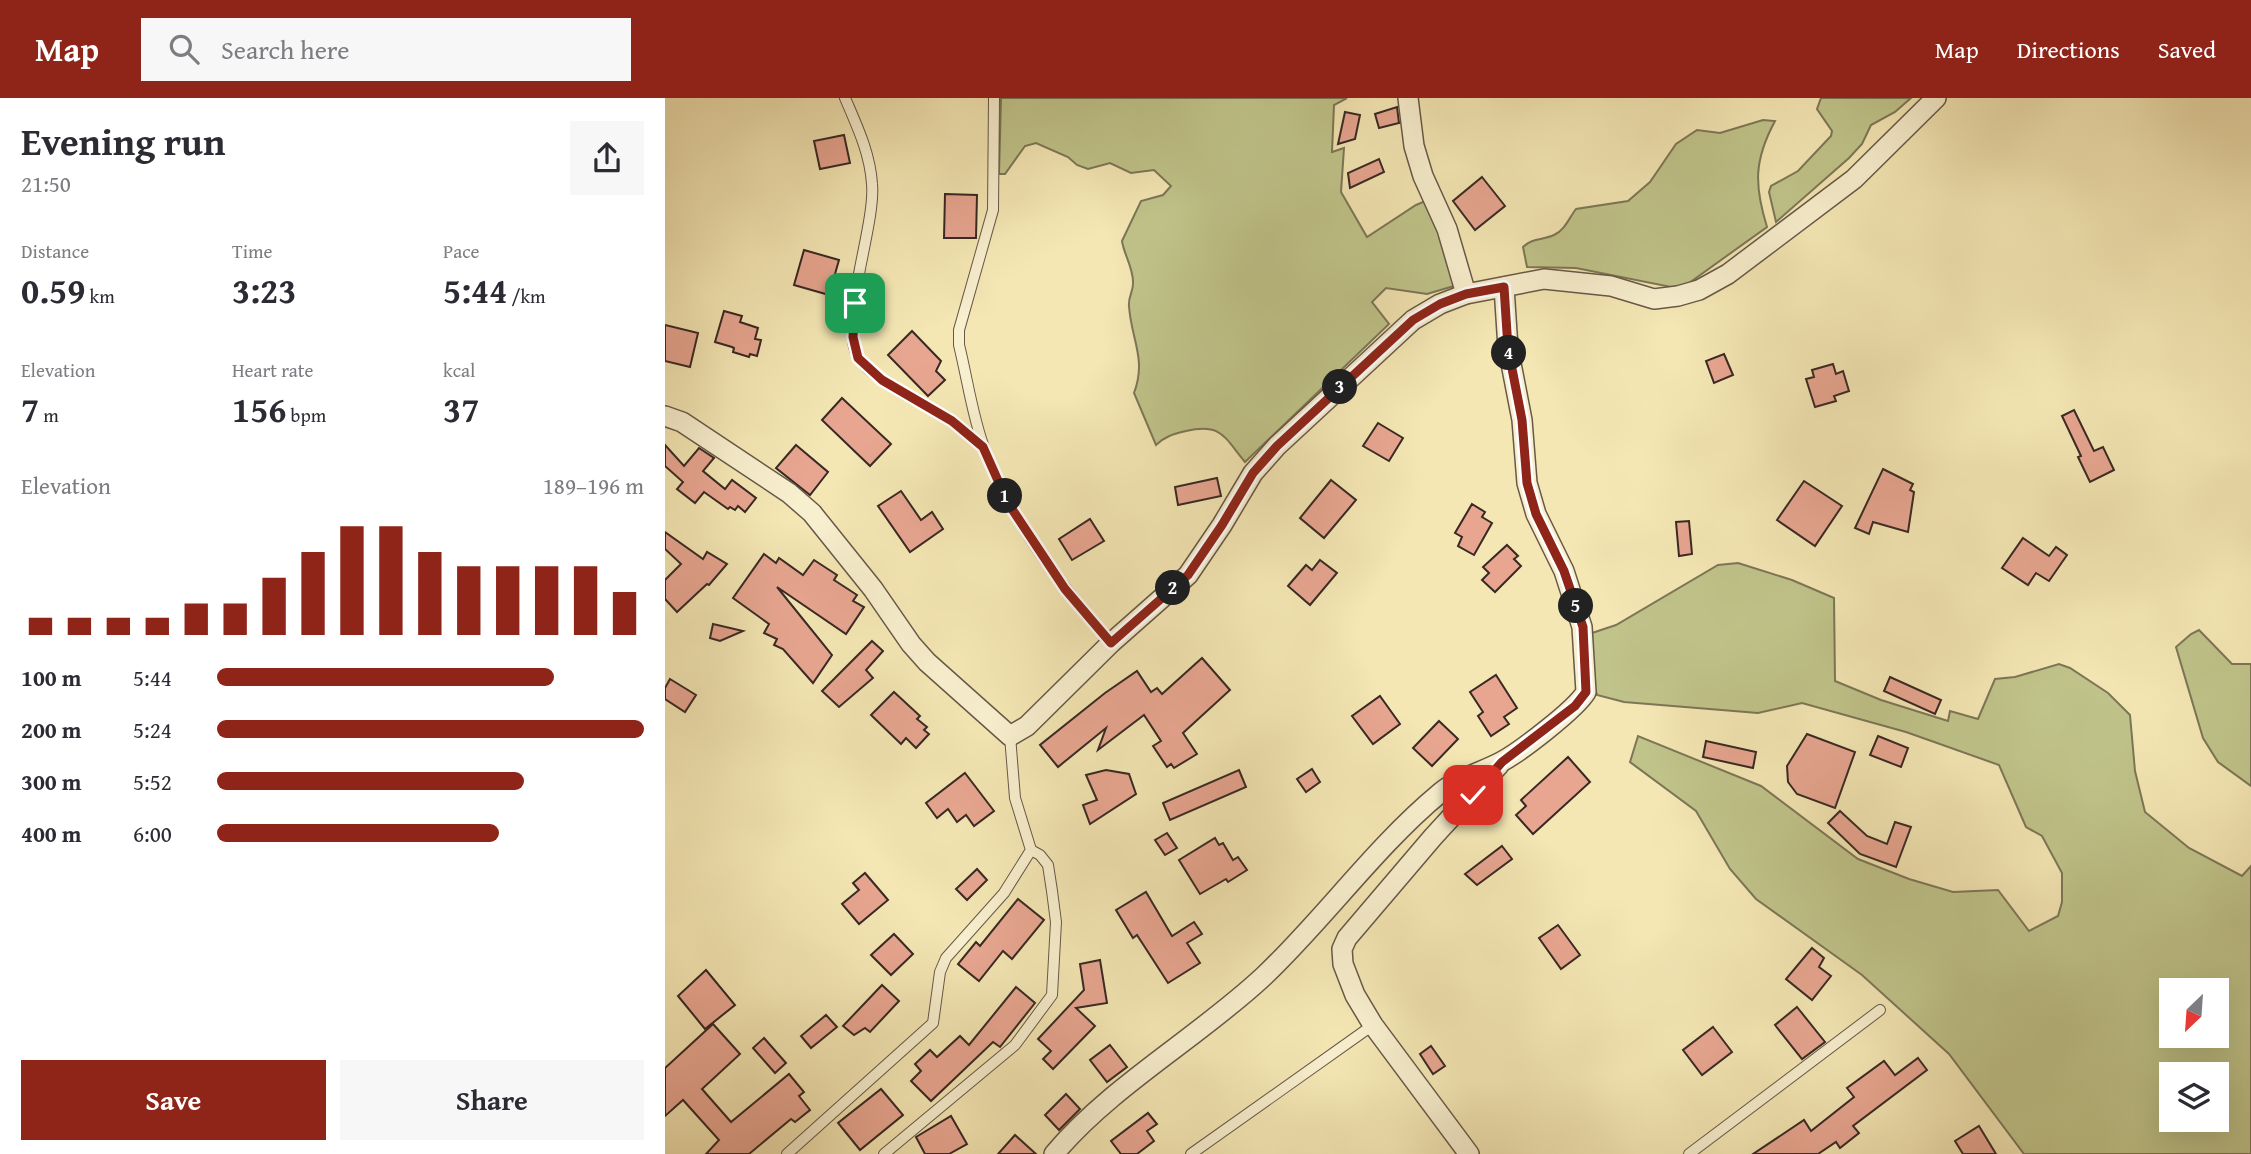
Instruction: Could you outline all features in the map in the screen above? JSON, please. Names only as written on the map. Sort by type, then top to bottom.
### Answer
[{"type":"street","points":[[1408,98],[1414,146],[1423,176],[1447,229],[1466,294]]},
{"type":"street","points":[[665,416],[682,422],[789,493],[812,513],[873,589],[911,644],[927,662],[1010,737],[1027,726],[1111,643],[1188,575],[1253,473],[1277,446],[1413,320],[1440,304],[1466,294],[1544,279],[1611,286],[1654,299],[1699,290],[1728,274],[1854,179],[1936,98]]},
{"type":"street","points":[[1469,1154],[1373,1025],[1355,995],[1342,964],[1342,949],[1347,938],[1433,837],[1502,762],[1575,706],[1586,692],[1583,627],[1564,571],[1536,514],[1527,483],[1522,420],[1508,348],[1504,287]]},
{"type":"street","points":[[1054,1154],[1103,1106],[1265,975],[1403,828],[1441,792],[1461,779],[1502,762]]},
{"type":"lane","points":[[845,98],[867,151],[873,186],[855,303],[853,337],[858,358],[882,380],[952,421],[983,447]]},
{"type":"lane","points":[[994,98],[993,210],[959,330],[959,345],[983,447],[1008,503],[1065,589],[1111,643]]},
{"type":"lane","points":[[884,1154],[1015,1045],[1052,995],[1056,922],[1048,865],[1040,855],[1031,850],[1015,798],[1010,737]]},
{"type":"lane","points":[[787,1154],[933,1023],[940,972],[946,958],[1004,893],[1031,850]]},
{"type":"lane","points":[[1689,1154],[1880,1010]]},
{"type":"lane","points":[[1191,1154],[1373,1025]]},
{"type":"green space","points":[[1001,98],[1347,98],[1334,105],[1332,152],[1344,148],[1341,192],[1367,237],[1430,199],[1454,286],[1427,294],[1386,288],[1372,302],[1389,324],[1245,462],[1227,439],[1207,429],[1174,434],[1156,445],[1134,393],[1138,381],[1139,359],[1129,306],[1133,278],[1122,241],[1141,201],[1163,195],[1171,186],[1154,170],[1131,173],[1110,163],[1088,169],[1036,143],[1025,146],[1005,174],[999,174]]},
{"type":"green space","points":[[1821,98],[1911,98],[1895,112],[1871,125],[1862,144],[1849,158],[1776,222],[1769,192],[1771,186],[1798,171],[1831,136],[1832,131],[1817,109]]},
{"type":"green space","points":[[1763,120],[1775,121],[1763,148],[1758,173],[1760,198],[1767,227],[1689,283],[1676,288],[1576,268],[1527,267],[1523,247],[1526,244],[1558,233],[1576,209],[1628,201],[1650,182],[1676,144],[1697,130],[1720,133]]},
{"type":"green space","points":[[1738,563],[1792,580],[1834,598],[1835,681],[1881,700],[1948,721],[1950,711],[1978,719],[1995,679],[2015,677],[2059,664],[2070,668],[2108,693],[2130,715],[2135,771],[2145,812],[2189,848],[2242,876],[2251,866],[2251,1154],[2024,1154],[1949,1054],[1862,975],[1756,899],[1730,869],[1696,811],[1630,762],[1638,736],[1761,786],[1858,859],[1909,879],[1953,892],[1998,890],[2029,931],[2058,916],[2062,902],[2062,873],[2042,836],[2026,827],[1999,765],[1906,732],[1802,703],[1758,713],[1624,702],[1597,695],[1593,681],[1592,633],[1616,625],[1718,565]]},
{"type":"green space","points":[[2199,630],[2232,664],[2251,664],[2251,786],[2218,762],[2203,738],[2176,647]]},
{"type":"building","points":[[1397,107],[1399,123],[1379,128],[1375,114]]},
{"type":"building","points":[[1345,112],[1360,115],[1355,139],[1338,144]]},
{"type":"building","points":[[844,135],[850,163],[820,169],[814,141]]},
{"type":"building","points":[[1379,159],[1384,172],[1350,188],[1348,173]]},
{"type":"building","points":[[1482,177],[1505,206],[1475,230],[1453,201]]},
{"type":"building","points":[[945,194],[977,195],[976,238],[944,238]]},
{"type":"building","points":[[804,250],[839,260],[829,295],[794,285]]},
{"type":"building","points":[[724,311],[742,316],[740,322],[758,328],[755,339],[761,340],[757,356],[750,354],[749,357],[733,352],[734,348],[715,342]]},
{"type":"building","points":[[665,325],[698,333],[690,367],[665,361]]},
{"type":"building","points":[[912,331],[941,361],[936,371],[945,380],[928,396],[888,355]]},
{"type":"building","points":[[1724,354],[1733,375],[1714,383],[1706,361]]},
{"type":"building","points":[[1833,364],[1836,374],[1843,371],[1849,391],[1834,396],[1836,401],[1815,407],[1806,379],[1814,377],[1812,370]]},
{"type":"building","points":[[842,398],[891,444],[870,466],[822,420]]},
{"type":"building","points":[[2074,410],[2094,451],[2103,447],[2114,470],[2090,482],[2062,416]]},
{"type":"building","points":[[1378,423],[1403,438],[1389,461],[1363,446]]},
{"type":"building","points":[[665,445],[684,466],[699,448],[714,458],[703,471],[725,489],[732,480],[756,498],[745,512],[738,506],[735,510],[730,507],[728,509],[704,492],[695,503],[677,489],[683,482],[665,466]]},
{"type":"building","points":[[796,445],[828,472],[810,495],[776,468]]},
{"type":"building","points":[[1883,469],[1913,484],[1910,490],[1914,492],[1908,532],[1873,522],[1869,534],[1855,528]]},
{"type":"building","points":[[1217,478],[1221,496],[1178,505],[1175,487]]},
{"type":"building","points":[[1331,480],[1356,500],[1324,538],[1300,518]]},
{"type":"building","points":[[1804,481],[1842,506],[1815,546],[1777,520]]},
{"type":"building","points":[[901,491],[921,520],[932,512],[943,529],[910,552],[878,506]]},
{"type":"building","points":[[1472,504],[1485,512],[1482,517],[1492,523],[1474,555],[1458,546],[1462,537],[1455,533]]},
{"type":"building","points":[[1090,519],[1104,541],[1072,560],[1059,539]]},
{"type":"building","points":[[1689,521],[1692,554],[1679,556],[1676,522]]},
{"type":"building","points":[[665,532],[703,559],[707,552],[727,564],[709,585],[677,612],[665,599],[665,580],[681,564],[665,549]]},
{"type":"building","points":[[2023,538],[2049,556],[2056,547],[2067,555],[2049,581],[2036,573],[2028,585],[2002,568]]},
{"type":"building","points":[[1507,545],[1518,556],[1514,559],[1521,566],[1495,592],[1482,580],[1489,573],[1483,567]]},
{"type":"building","points":[[764,554],[776,563],[779,558],[803,575],[814,560],[837,575],[834,580],[857,595],[853,601],[864,607],[846,634],[777,587],[832,655],[813,683],[783,649],[774,645],[777,639],[764,633],[769,624],[733,598]]},
{"type":"building","points":[[1320,560],[1337,573],[1310,605],[1288,586],[1306,565],[1312,570]]},
{"type":"building","points":[[713,624],[743,631],[720,641],[710,638]]},
{"type":"building","points":[[872,641],[883,651],[866,670],[873,678],[839,707],[822,691]]},
{"type":"building","points":[[1202,658],[1230,690],[1183,733],[1197,754],[1174,768],[1171,764],[1167,767],[1153,746],[1161,741],[1144,715],[1098,750],[1106,728],[1058,767],[1040,745],[1137,671],[1151,692],[1157,688],[1162,694]]},
{"type":"building","points":[[1496,675],[1517,708],[1504,717],[1509,724],[1491,736],[1478,716],[1483,712],[1470,692]]},
{"type":"building","points":[[1890,677],[1941,700],[1935,714],[1884,691]]},
{"type":"building","points":[[670,679],[696,695],[685,712],[665,699],[665,688]]},
{"type":"building","points":[[894,692],[920,716],[917,719],[927,727],[924,730],[929,734],[916,748],[906,738],[901,744],[871,715]]},
{"type":"building","points":[[1380,696],[1400,724],[1373,744],[1352,716]]},
{"type":"building","points":[[1439,721],[1458,739],[1432,766],[1413,748]]},
{"type":"building","points":[[1807,734],[1855,752],[1835,808],[1797,794],[1788,782],[1787,766]]},
{"type":"building","points":[[1878,736],[1908,748],[1901,767],[1870,755]]},
{"type":"building","points":[[1706,741],[1756,752],[1753,768],[1703,757]]},
{"type":"building","points":[[1568,757],[1590,782],[1533,834],[1516,815],[1526,806],[1521,800]]},
{"type":"building","points":[[1312,769],[1320,782],[1306,792],[1297,779]]},
{"type":"building","points":[[1106,770],[1129,774],[1136,794],[1090,824],[1083,805],[1097,800],[1086,775]]},
{"type":"building","points":[[1239,770],[1246,787],[1170,820],[1163,803]]},
{"type":"building","points":[[965,773],[994,811],[974,826],[966,815],[957,822],[948,809],[937,818],[926,803]]},
{"type":"building","points":[[1840,811],[1867,836],[1887,844],[1895,822],[1911,827],[1896,867],[1860,854],[1828,823]]},
{"type":"building","points":[[1167,833],[1177,848],[1165,855],[1155,840]]},
{"type":"building","points":[[1215,838],[1219,845],[1223,843],[1233,860],[1238,857],[1247,870],[1200,894],[1179,860]]},
{"type":"building","points":[[1502,846],[1512,859],[1477,885],[1465,874]]},
{"type":"building","points":[[977,869],[987,880],[967,900],[956,889]]},
{"type":"building","points":[[865,873],[888,900],[859,924],[842,904],[859,890],[853,883]]},
{"type":"building","points":[[1146,892],[1172,936],[1194,922],[1202,934],[1187,943],[1200,963],[1168,983],[1137,935],[1133,938],[1116,910]]},
{"type":"building","points":[[1018,899],[1044,920],[1012,959],[1003,951],[979,981],[958,964],[976,942],[980,946]]},
{"type":"building","points":[[1558,925],[1580,955],[1561,969],[1539,938]]},
{"type":"building","points":[[894,934],[913,954],[891,975],[871,955]]},
{"type":"building","points":[[1812,948],[1824,958],[1819,967],[1831,976],[1812,1000],[1786,979]]},
{"type":"building","points":[[1100,960],[1107,1003],[1076,1008],[1095,1026],[1053,1069],[1043,1059],[1051,1051],[1038,1039],[1084,990],[1080,964]]},
{"type":"building","points":[[706,970],[735,1005],[705,1029],[678,996]]},
{"type":"building","points":[[882,985],[899,1001],[870,1032],[865,1028],[854,1035],[843,1026]]},
{"type":"building","points":[[1016,987],[1035,1003],[1000,1047],[993,1042],[931,1101],[911,1081],[921,1071],[915,1064],[930,1050],[937,1057],[960,1036],[969,1045]]},
{"type":"building","points":[[1797,1007],[1825,1042],[1802,1059],[1775,1025]]},
{"type":"building","points":[[826,1015],[837,1027],[811,1048],[801,1036]]},
{"type":"building","points":[[713,1024],[740,1054],[702,1089],[731,1122],[789,1074],[804,1092],[799,1096],[810,1110],[795,1122],[791,1119],[749,1154],[706,1154],[719,1140],[683,1100],[665,1116],[665,1068]]},
{"type":"building","points":[[1713,1027],[1732,1052],[1702,1075],[1683,1050]]},
{"type":"building","points":[[764,1038],[786,1063],[775,1073],[753,1048]]},
{"type":"building","points":[[1110,1045],[1127,1067],[1107,1082],[1090,1060]]},
{"type":"building","points":[[1431,1046],[1445,1066],[1433,1074],[1420,1054]]},
{"type":"building","points":[[1918,1058],[1927,1070],[1853,1126],[1859,1133],[1840,1148],[1836,1142],[1818,1154],[1753,1154],[1804,1120],[1811,1131],[1854,1097],[1847,1088],[1884,1061],[1895,1075]]},
{"type":"building","points":[[881,1089],[903,1115],[860,1150],[838,1123]]},
{"type":"building","points":[[1066,1094],[1080,1109],[1059,1130],[1045,1115]]},
{"type":"building","points":[[1148,1113],[1157,1124],[1147,1131],[1154,1141],[1137,1154],[1121,1154],[1111,1141]]},
{"type":"building","points":[[951,1116],[967,1144],[949,1154],[925,1154],[916,1137]]},
{"type":"building","points":[[1979,1126],[1996,1154],[1963,1154],[1955,1141]]},
{"type":"building","points":[[1015,1135],[1036,1154],[998,1154]]},
{"type":"route","points":[[855,303],[853,337],[858,358],[882,380],[952,421],[983,447],[1008,503],[1065,589],[1111,643],[1188,575],[1253,473],[1277,446],[1413,320],[1440,304],[1466,294],[1504,287],[1508,348],[1522,420],[1527,483],[1536,514],[1564,571],[1583,627],[1586,692],[1581,700],[1556,722],[1502,762],[1473,795]]}]
